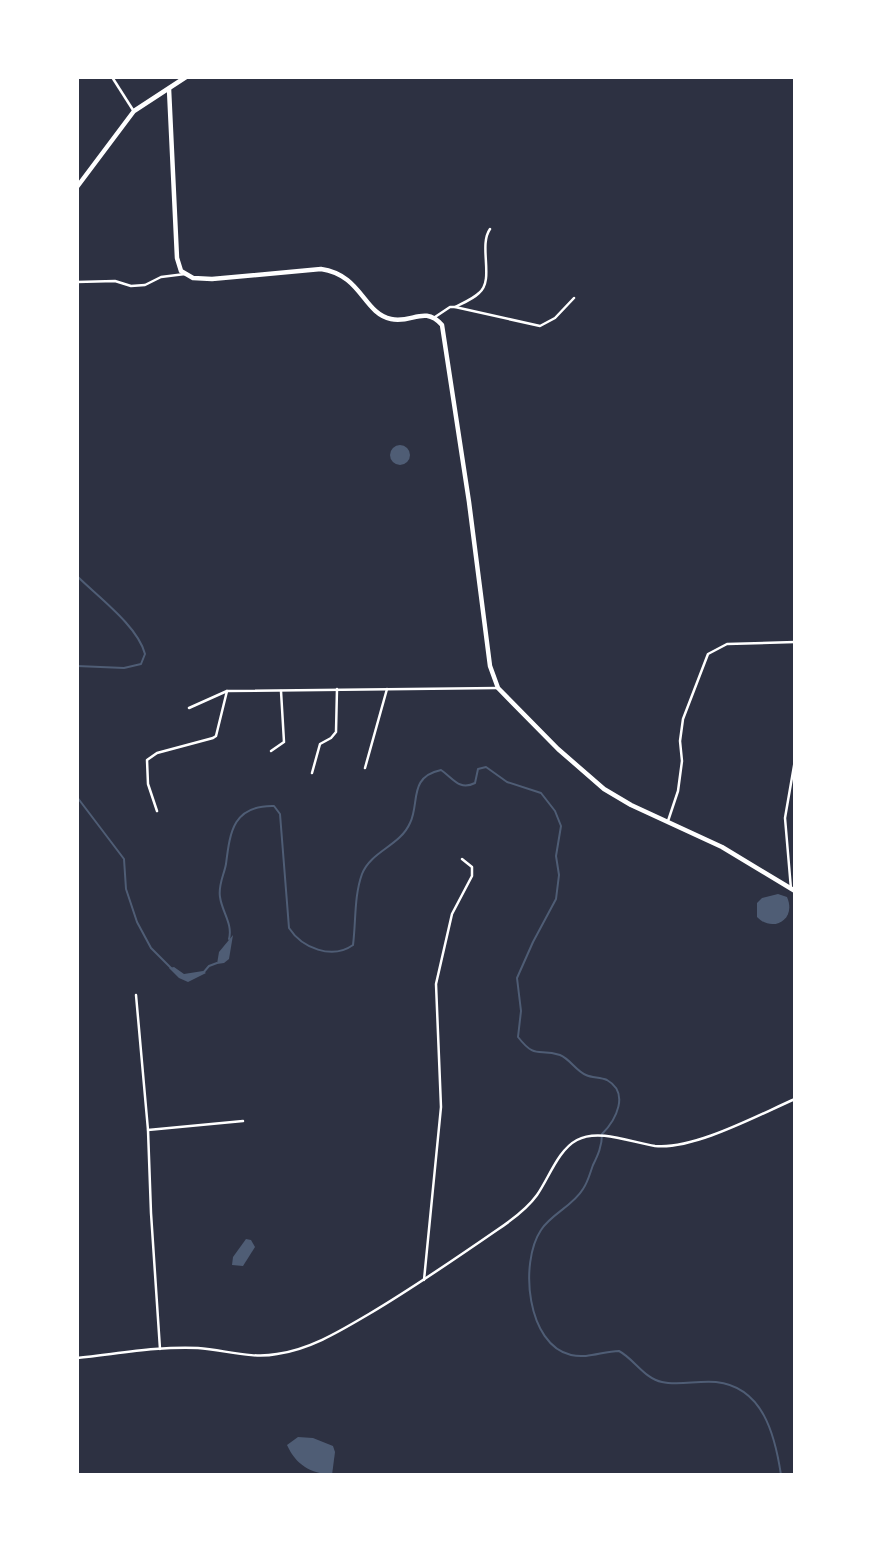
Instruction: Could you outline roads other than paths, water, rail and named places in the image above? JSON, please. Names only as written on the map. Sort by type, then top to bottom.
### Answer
[{"type":"main road","points":[[77,187],[134,111],[186,77]]},
{"type":"main road","points":[[169,89],[177,258],[181,271],[193,278],[212,279],[321,269],[335,271],[351,282],[379,314],[402,320],[422,315],[435,317],[442,325],[490,666],[498,688],[558,749],[604,789],[631,805],[722,847],[793,890]]},
{"type":"street","points":[[112,77],[134,111]]},
{"type":"street","points":[[455,307],[483,289],[486,278],[485,239],[489,229]]},
{"type":"street","points":[[77,282],[115,281],[131,286],[145,285],[161,276],[185,274]]},
{"type":"street","points":[[435,317],[450,307],[455,307],[540,326],[555,318],[574,299]]},
{"type":"street","points":[[668,821],[678,791],[681,771],[683,719],[708,654],[727,643],[795,642]]},
{"type":"street","points":[[189,708],[227,691],[498,688]]},
{"type":"street","points":[[312,773],[320,744],[336,732],[337,689]]},
{"type":"street","points":[[365,768],[387,689]]},
{"type":"street","points":[[271,751],[284,742],[281,690]]},
{"type":"street","points":[[157,811],[148,784],[147,760],[156,753],[216,736],[227,691]]},
{"type":"street","points":[[793,890],[785,818],[795,760]]},
{"type":"street","points":[[424,1281],[441,1107],[436,984],[452,914],[472,876],[472,867],[462,859]]},
{"type":"street","points":[[136,995],[148,1130],[150,1213],[160,1349]]},
{"type":"street","points":[[77,1358],[160,1349],[199,1348],[258,1356],[296,1350],[339,1332],[424,1281],[511,1220],[536,1196],[570,1144],[583,1137],[611,1136],[656,1146],[672,1146],[710,1135],[795,1099]]},
{"type":"street","points":[[148,1130],[243,1121]]},
{"type":"water","points":[[400,445],[407,448],[410,455],[407,462],[400,465],[393,462],[390,455],[393,448]]},
{"type":"water","points":[[778,894],[787,897],[789,912],[786,918],[776,924],[763,922],[757,917],[757,903],[762,898]]},
{"type":"water","points":[[233,935],[229,959],[217,964],[219,952]]},
{"type":"water","points":[[174,967],[184,974],[203,971],[206,973],[188,982],[179,978],[169,968]]},
{"type":"water","points":[[246,1239],[251,1240],[255,1247],[243,1266],[232,1265],[233,1257]]},
{"type":"water","points":[[298,1437],[313,1438],[333,1446],[335,1452],[332,1475],[310,1470],[299,1463],[287,1445]]},
{"type":"waterway","points":[[77,576],[126,622],[141,643],[145,654],[141,664],[124,668],[77,666]]},
{"type":"waterway","points":[[229,939],[230,928],[221,902],[220,888],[232,831],[242,815],[250,810],[274,806],[280,814],[289,928],[309,946],[318,950],[336,951],[353,945],[356,900],[362,874],[366,866],[405,831],[413,815],[419,785],[424,778],[441,770],[460,785],[469,785],[475,783],[478,769],[486,767],[507,782],[541,793],[555,811],[561,826],[556,856],[559,875],[556,899],[517,978],[521,1011],[518,1037],[533,1051],[560,1055],[582,1073],[607,1080],[614,1085],[619,1099],[616,1114],[602,1134],[599,1150],[585,1186],[574,1200],[545,1224],[534,1244],[529,1281],[536,1320],[556,1348],[571,1355],[619,1351],[656,1380],[675,1383],[716,1382],[745,1393],[764,1415],[775,1444],[781,1475]]},
{"type":"waterway","points":[[77,797],[124,859],[126,889],[137,922],[151,948],[172,969]]},
{"type":"waterway","points":[[203,973],[209,966],[217,963]]}]
